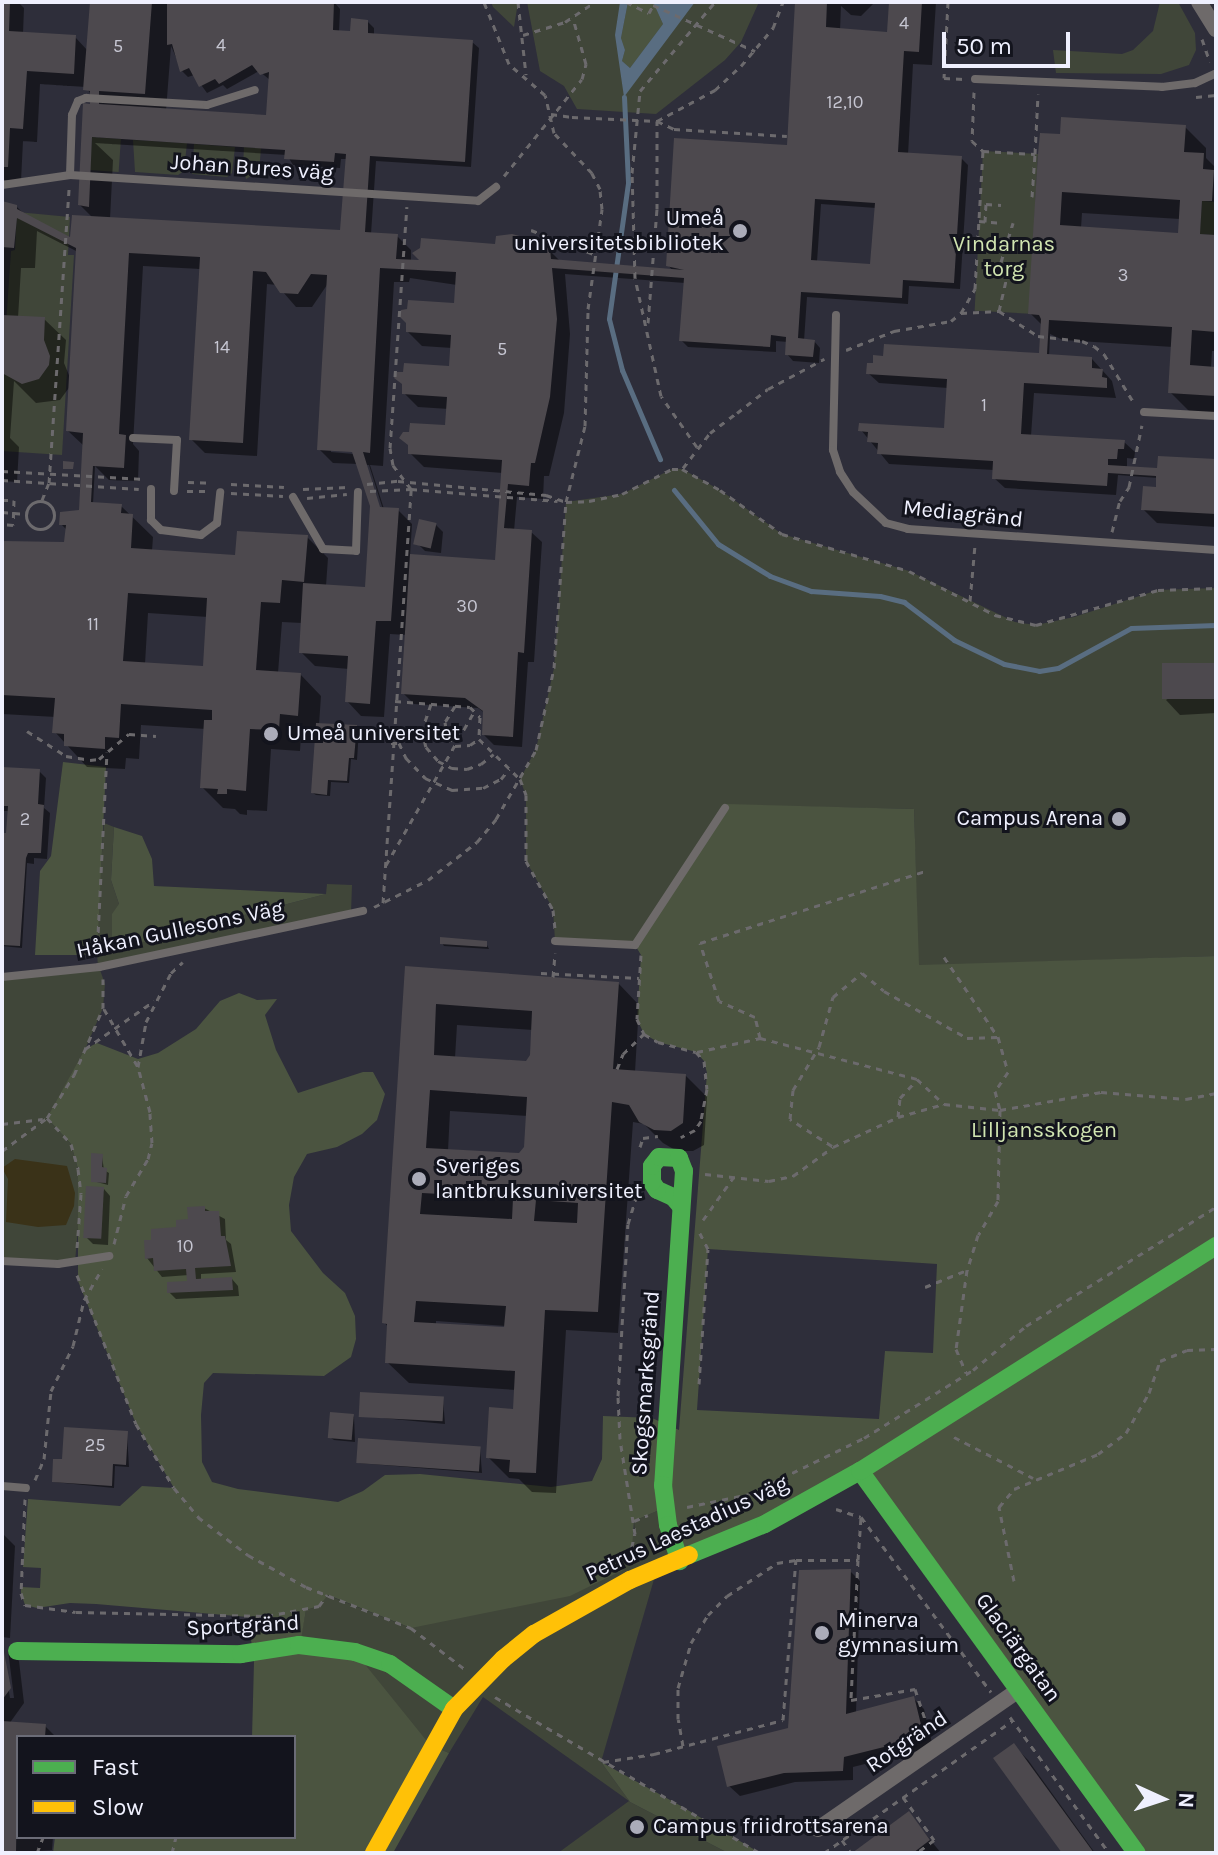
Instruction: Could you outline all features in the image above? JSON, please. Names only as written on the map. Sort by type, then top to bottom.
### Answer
[{"type":"street","points":[[1199,2],[1216,29]]},
{"type":"street","points":[[680,1205],[673,1197],[657,1190],[651,1174],[655,1160],[666,1155],[679,1158],[684,1171]]},
{"type":"street","name":"Skogsmarksgränd","points":[[680,1561],[666,1510],[663,1485],[686,1227],[680,1205],[684,1171]]},
{"type":"street","name":"Petrus Laestadius väg","points":[[374,1853],[454,1709],[518,1646],[553,1621],[630,1580],[765,1524],[860,1471],[1216,1246]]},
{"type":"street","name":"Glaciärgatan","points":[[860,1471],[1137,1853]]},
{"type":"street","name":"Sportgränd","points":[[17,1651],[241,1654],[299,1645],[355,1652],[390,1664],[454,1709]]},
{"type":"street","name":"Rotgränd","points":[[818,1829],[1019,1690]]},
{"type":"lane","points":[[975,79],[1162,87],[1195,83],[1216,73]]},
{"type":"lane","points":[[70,175],[72,115],[78,101],[86,98],[207,105],[255,90]]},
{"type":"lane","name":"Johan Bures väg","points":[[2,185],[70,175],[478,201],[496,187]]},
{"type":"lane","name":"Mediagränd","points":[[836,315],[833,450],[840,472],[853,492],[886,523],[908,529],[1216,550]]},
{"type":"lane","points":[[1144,412],[1216,416]]},
{"type":"lane","points":[[133,438],[177,440],[175,486]]},
{"type":"lane","points":[[151,489],[151,520],[161,530],[201,535],[217,523],[220,492]]},
{"type":"lane","points":[[293,497],[323,549],[356,551],[358,492]]},
{"type":"lane","points":[[555,941],[635,945],[725,808]]},
{"type":"lane","name":"Håkan Gullesons Väg","points":[[2,977],[99,967],[363,911]]},
{"type":"lane","points":[[2,1261],[75,1262],[89,1257],[109,1256]]},
{"type":"lane","points":[[2,1486],[26,1488]]},
{"type":"path","points":[[363,911],[428,880],[477,842],[536,750],[554,668],[566,502],[585,426],[587,324],[602,209],[600,189],[592,173],[554,133],[545,95],[526,75],[509,64],[484,2]]},
{"type":"path","points":[[518,2],[526,75]]},
{"type":"path","points":[[523,35],[573,18],[595,2]]},
{"type":"path","points":[[626,2],[649,13],[653,5],[755,51]]},
{"type":"path","points":[[698,448],[661,396],[635,278],[632,173],[640,91],[694,23],[715,2]]},
{"type":"path","points":[[657,121],[715,90],[755,51],[773,28],[783,2]]},
{"type":"path","points":[[948,2],[944,78],[975,79],[972,141],[983,151],[1035,154]]},
{"type":"path","points":[[496,187],[551,114],[577,88],[586,64],[573,18]]},
{"type":"path","points":[[1032,197],[1039,83]]},
{"type":"path","points":[[551,114],[657,121],[674,129],[787,136]]},
{"type":"path","points":[[647,327],[657,209],[657,121]]},
{"type":"path","points":[[682,469],[710,433],[768,389],[834,354],[894,331],[951,321],[961,313],[975,289],[983,151]]},
{"type":"path","points":[[42,500],[50,473],[70,175]]},
{"type":"path","points":[[383,903],[391,743],[411,489],[393,465],[390,448],[408,196]]},
{"type":"path","points":[[980,204],[1001,205]]},
{"type":"path","points":[[985,222],[986,204]]},
{"type":"path","points":[[979,221],[1000,223]]},
{"type":"path","points":[[999,311],[1008,272],[1001,262],[1013,223]]},
{"type":"path","points":[[531,230],[596,255]]},
{"type":"path","points":[[961,313],[999,311],[1038,336],[1082,341],[1094,346],[1104,354],[1131,401],[1144,412],[1137,460],[1129,487],[1113,520],[1110,544]]},
{"type":"path","points":[[2,471],[175,486],[313,489],[407,482],[546,495],[566,502],[604,499],[672,469],[682,469],[720,490],[782,534],[909,571],[995,615],[1036,625],[1158,590],[1216,588]]},
{"type":"path","points":[[2,500],[14,500],[13,525],[2,524]]},
{"type":"path","points":[[42,500],[50,503],[57,516],[49,526],[40,530],[31,526],[26,514],[33,502],[42,500]]},
{"type":"path","points":[[2,512],[26,514]]},
{"type":"path","points":[[970,601],[976,534]]},
{"type":"path","points":[[394,701],[470,707],[480,717],[479,739],[520,779],[526,795],[526,861],[553,910],[553,975]]},
{"type":"path","points":[[431,704],[423,721],[423,739],[431,755],[444,765],[460,769],[474,767],[494,754]]},
{"type":"path","points":[[455,705],[445,730],[455,746]]},
{"type":"path","points":[[384,868],[475,711]]},
{"type":"path","points":[[27,731],[66,756],[78,760],[99,759],[129,734],[156,736]]},
{"type":"path","points":[[455,746],[470,745],[479,739]]},
{"type":"path","points":[[391,743],[399,743],[416,770],[434,783],[452,790],[474,790],[501,779],[509,769]]},
{"type":"path","points":[[2,1151],[47,1118],[85,1049],[103,1008],[105,984],[99,967],[96,940],[107,752]]},
{"type":"path","points":[[760,1038],[755,1017],[719,1001],[700,943],[897,877],[926,871]]},
{"type":"path","points":[[635,945],[641,955],[637,1019],[644,1034],[658,1042],[696,1052],[760,1038],[917,1079],[944,1104]]},
{"type":"path","points":[[138,1067],[146,1022],[157,998],[171,973],[198,948]]},
{"type":"path","points":[[944,957],[998,1037],[1008,1072],[995,1091],[1000,1110],[998,1201],[978,1235],[967,1270],[956,1349],[967,1374]]},
{"type":"path","points":[[541,973],[639,978]]},
{"type":"path","points":[[833,1147],[790,1119],[793,1090],[817,1051],[833,997],[862,973],[884,991],[967,1038],[998,1037]]},
{"type":"path","points":[[85,1049],[157,998]]},
{"type":"path","points":[[103,1008],[138,1067],[150,1112],[152,1143],[148,1159],[126,1196],[109,1256],[84,1300],[73,1346],[49,1399],[44,1459],[35,1479],[26,1488],[21,1593],[25,1605],[76,1612],[267,1616],[319,1606],[327,1595]]},
{"type":"path","points":[[617,1069],[623,1054],[644,1034]]},
{"type":"path","points":[[639,1148],[643,1138],[683,1137],[695,1130],[701,1121],[707,1073],[704,1061],[696,1052]]},
{"type":"path","points":[[898,1117],[900,1098],[917,1079]]},
{"type":"path","points":[[684,1171],[769,1181],[793,1176],[833,1147],[898,1117],[944,1104],[1000,1110],[1101,1092],[1186,1099],[1216,1093]]},
{"type":"path","points":[[2,1124],[47,1118]]},
{"type":"path","points":[[47,1118],[71,1144],[78,1169],[81,1194],[75,1262],[84,1300],[96,1320],[136,1424],[153,1456],[190,1508],[248,1555],[327,1595],[411,1628],[467,1671],[476,1663]]},
{"type":"path","points":[[699,1384],[708,1249],[686,1227],[724,1195],[733,1178]]},
{"type":"path","points":[[628,1561],[635,1534],[620,1439],[618,1396],[628,1224],[638,1194]]},
{"type":"path","points":[[634,1521],[666,1510],[749,1494],[864,1438],[967,1374],[1026,1326],[1216,1207]]},
{"type":"path","points":[[925,1287],[967,1270]]},
{"type":"path","points":[[1014,1581],[1010,1550],[1000,1527],[999,1507],[1014,1489],[1033,1478],[1098,1454],[1126,1433],[1149,1393],[1160,1361],[1187,1350],[1216,1349]]},
{"type":"path","points":[[932,1425],[1033,1478]]},
{"type":"path","points":[[823,1491],[834,1508],[861,1517],[1109,1853]]},
{"type":"path","points":[[861,1517],[851,1700],[915,1689],[937,1748]]},
{"type":"path","points":[[601,1762],[683,1746],[783,1720],[796,1560]]},
{"type":"path","points":[[683,1746],[678,1719],[678,1688],[691,1643],[708,1615],[727,1596],[777,1563],[858,1560]]},
{"type":"path","points":[[479,1682],[526,1719],[760,1853]]},
{"type":"path","points":[[824,1853],[1012,1721]]},
{"type":"path","points":[[903,1797],[934,1840],[917,1853]]},
{"type":"path","points":[[842,1840],[851,1853]]},
{"type":"path","points":[[831,1848],[835,1853]]},
{"type":"green space","points":[[491,2],[518,2],[514,27],[493,7]]},
{"type":"green space","points":[[527,2],[759,2],[741,42],[725,60],[656,114],[577,109],[564,86],[540,71]]},
{"type":"green space","points":[[628,2],[653,2],[663,24],[630,68],[622,61],[625,50],[621,38]]},
{"type":"green space","points":[[1160,2],[1178,2],[1195,33],[1196,50],[1189,65],[1161,74],[1056,73],[1053,50],[1122,54],[1133,50],[1153,31]]},
{"type":"green space","points":[[92,137],[121,139],[119,172],[90,170]]},
{"type":"green space","points":[[133,140],[187,143],[184,171],[178,175],[135,172]]},
{"type":"green space","points":[[194,144],[235,147],[232,173],[227,177],[192,174]]},
{"type":"green space","points":[[244,147],[261,148],[259,172],[246,179],[243,167]]},
{"type":"green space","name":"Vindarnas torg","points":[[983,151],[1038,154],[1030,314],[975,311]]},
{"type":"green space","points":[[1202,201],[1216,202],[1214,235],[1200,234]]},
{"type":"green space","points":[[17,212],[70,217],[68,255],[74,255],[62,455],[2,451],[2,384],[11,251],[15,250]]},
{"type":"green space","points":[[672,469],[682,469],[720,490],[782,534],[909,571],[1015,622],[1036,625],[1074,617],[1158,590],[1216,588],[1216,956],[918,966],[914,809],[727,805],[635,945],[555,941],[553,909],[526,861],[526,796],[520,779],[536,749],[554,668],[566,502],[622,494]]},
{"type":"green space","points":[[63,762],[106,767],[97,955],[35,955],[40,871],[51,856]]},
{"type":"green space","name":"Lilljansskogen","points":[[727,804],[914,809],[919,965],[1216,956],[1216,1853],[1137,1853],[860,1471],[680,1561],[657,1511],[634,1521],[632,1548],[623,1570],[570,1596],[411,1628],[328,1595],[319,1606],[306,1610],[300,1645],[355,1652],[430,1745],[449,1753],[393,1853],[53,1853],[55,1839],[296,1839],[296,1735],[252,1735],[254,1662],[248,1617],[96,1604],[70,1603],[37,1608],[25,1605],[21,1593],[21,1587],[40,1588],[41,1568],[23,1567],[28,1499],[120,1506],[142,1486],[174,1488],[136,1424],[78,1281],[78,1169],[71,1144],[47,1118],[85,1049],[97,1043],[138,1059],[158,1053],[196,1029],[220,1001],[239,993],[257,1000],[277,999],[265,1015],[276,1050],[298,1093],[363,1072],[373,1072],[385,1094],[377,1120],[362,1134],[337,1147],[307,1154],[294,1177],[289,1205],[291,1231],[323,1273],[345,1293],[355,1316],[356,1339],[351,1357],[324,1376],[213,1373],[204,1383],[201,1415],[202,1462],[212,1482],[238,1489],[338,1502],[363,1491],[385,1475],[420,1474],[551,1487],[592,1481],[602,1459],[603,1416],[652,1418],[679,1430],[707,1073],[704,1061],[696,1052],[658,1042],[644,1034],[637,1019],[641,955],[635,945]],"holes":[[[708,1249],[937,1264],[933,1353],[885,1351],[879,1419],[697,1410]]]},
{"type":"green space","points":[[104,823],[114,827],[111,880],[119,904],[176,939],[197,927],[326,894],[327,884],[352,885],[351,913],[99,967],[105,984],[103,1008],[74,1075],[47,1118],[71,1144],[78,1169],[81,1194],[75,1262],[2,1261],[2,977],[98,967],[96,940]]},
{"type":"green space","points":[[114,827],[142,836],[152,859],[154,886],[326,894],[197,927],[176,939],[146,942],[112,938],[112,914],[119,904],[111,880]]},
{"type":"green space","points":[[666,1507],[680,1561],[657,1569],[601,1762],[630,1802],[728,1853],[558,1853],[629,1801],[483,1697],[449,1753],[431,1746],[299,1645],[306,1610],[319,1606],[327,1595],[411,1628],[635,1534],[634,1521]]},
{"type":"green space","points":[[601,1762],[760,1853],[728,1853],[630,1802]]},
{"type":"sand","points":[[15,1159],[67,1166],[75,1193],[74,1206],[66,1225],[38,1227],[6,1222],[8,1179],[2,1168]]},
{"type":"water","points":[[620,2],[628,2],[621,38],[625,50],[622,61],[630,68],[663,24],[653,2],[695,2],[624,97],[615,35]]},
{"type":"building","points":[[2,2],[10,2],[9,31],[76,35],[74,74],[27,71],[23,129],[10,128],[8,167],[2,167]]},
{"type":"building","points":[[90,2],[152,2],[145,94],[99,91],[99,104],[266,115],[269,72],[260,75],[252,65],[219,84],[215,79],[199,87],[189,68],[180,72],[172,44],[167,45],[167,2],[334,2],[333,30],[350,31],[351,18],[368,20],[368,33],[473,40],[465,162],[370,156],[365,232],[398,234],[396,259],[419,260],[412,253],[420,248],[421,238],[495,244],[496,236],[512,234],[527,238],[526,246],[550,248],[551,259],[684,270],[666,266],[674,138],[787,145],[795,2],[827,2],[826,27],[887,32],[889,2],[922,2],[919,52],[904,51],[898,152],[962,156],[954,283],[903,280],[902,298],[801,292],[798,338],[815,340],[813,357],[785,355],[786,337],[771,335],[770,347],[679,341],[684,278],[552,268],[557,319],[550,397],[535,463],[531,463],[529,486],[508,484],[504,528],[532,530],[524,653],[518,652],[513,737],[482,735],[483,711],[465,698],[401,694],[410,554],[495,560],[502,460],[408,454],[408,445],[399,438],[403,432],[409,432],[410,423],[445,425],[447,397],[402,394],[402,384],[394,378],[397,372],[403,372],[404,363],[449,366],[451,335],[406,332],[406,323],[398,315],[401,310],[407,309],[408,300],[454,303],[456,272],[380,268],[370,453],[363,452],[380,507],[399,508],[391,621],[376,621],[370,704],[345,702],[348,656],[299,653],[303,583],[365,587],[370,506],[352,452],[317,450],[327,275],[311,274],[298,294],[280,293],[266,272],[253,271],[243,443],[189,440],[200,257],[129,253],[119,434],[126,435],[124,468],[93,466],[91,502],[122,504],[121,513],[133,514],[131,548],[235,555],[237,531],[308,535],[304,582],[282,580],[280,603],[261,602],[256,670],[301,673],[298,716],[280,714],[279,730],[250,729],[246,791],[227,789],[227,794],[217,794],[218,789],[200,788],[204,720],[212,720],[212,710],[121,704],[119,738],[105,737],[105,749],[64,746],[64,734],[52,733],[55,698],[2,695],[2,541],[64,542],[66,525],[59,525],[60,512],[79,510],[83,433],[66,431],[76,248],[17,218],[14,248],[2,247],[2,201],[17,205],[17,209],[70,237],[72,215],[340,230],[346,154],[335,153],[334,162],[284,159],[285,150],[92,137],[89,207],[78,205],[83,103],[90,104],[90,91],[83,90]],"holes":[[[815,199],[875,203],[870,264],[811,260]],[[128,593],[207,598],[203,666],[123,661]]]},
{"type":"building","points":[[1061,117],[1186,125],[1184,152],[1204,153],[1203,169],[1214,170],[1212,201],[1202,201],[1200,234],[1216,235],[1216,332],[1192,330],[1190,365],[1216,367],[1216,396],[1168,393],[1172,327],[1049,320],[1047,354],[1092,357],[1092,368],[1103,369],[1102,377],[1107,378],[1107,388],[1024,383],[1021,434],[1125,440],[1124,449],[1118,449],[1117,459],[1108,459],[1108,465],[1157,468],[1158,456],[1216,459],[1216,514],[1141,510],[1143,486],[1156,487],[1156,476],[1108,473],[1107,486],[992,479],[993,461],[877,454],[878,443],[867,442],[868,432],[858,431],[859,423],[944,428],[947,379],[866,374],[867,363],[873,363],[873,355],[883,356],[884,344],[1039,353],[1041,319],[1039,315],[1028,314],[1040,133],[1060,134]],"holes":[[[1062,192],[1180,200],[1178,233],[1060,225]]]},
{"type":"building","points":[[2,315],[45,317],[44,340],[50,356],[49,365],[39,379],[22,384],[2,373]]},
{"type":"building","points":[[63,461],[74,462],[73,469],[63,469]]},
{"type":"building","points":[[419,519],[437,523],[431,548],[413,544]]},
{"type":"building","points":[[1162,663],[1216,663],[1216,699],[1162,699]]},
{"type":"building","points":[[316,723],[357,725],[354,758],[349,758],[347,781],[328,780],[327,795],[311,793]]},
{"type":"building","points":[[2,767],[40,769],[38,804],[44,805],[41,853],[28,853],[26,858],[20,946],[2,945],[2,833],[6,833],[8,806],[2,806]]},
{"type":"building","points":[[440,937],[487,941],[487,947],[440,944]]},
{"type":"building","points":[[405,966],[619,982],[613,1069],[686,1074],[683,1123],[671,1131],[654,1130],[639,1122],[629,1105],[612,1102],[598,1312],[545,1310],[536,1473],[509,1472],[510,1460],[486,1458],[489,1407],[513,1409],[515,1371],[385,1363],[387,1324],[382,1323]],"holes":[[[436,1004],[532,1011],[530,1055],[526,1061],[434,1055]],[[430,1090],[527,1097],[524,1147],[519,1153],[426,1148]],[[422,1193],[513,1198],[512,1219],[420,1214]],[[536,1200],[578,1203],[577,1223],[534,1221]],[[416,1301],[506,1306],[504,1327],[414,1322]]]},
{"type":"building","points":[[91,1153],[103,1154],[102,1167],[107,1168],[106,1183],[91,1182]]},
{"type":"building","points":[[86,1186],[104,1187],[101,1239],[83,1238]]},
{"type":"building","points":[[205,1206],[205,1211],[219,1211],[221,1236],[225,1236],[231,1266],[195,1268],[196,1279],[232,1277],[233,1290],[167,1293],[167,1282],[187,1281],[186,1269],[154,1271],[153,1258],[145,1259],[144,1240],[151,1240],[151,1229],[176,1227],[176,1220],[188,1219],[187,1207]]},
{"type":"building","points":[[360,1392],[444,1396],[443,1421],[359,1417]]},
{"type":"building","points":[[330,1412],[354,1414],[352,1440],[328,1438]]},
{"type":"building","points":[[64,1427],[128,1431],[126,1465],[113,1464],[112,1486],[52,1482],[53,1459],[62,1459]]},
{"type":"building","points":[[358,1438],[481,1447],[479,1472],[356,1463]]},
{"type":"building","name":"Minerva gymnasium","points":[[851,1569],[846,1714],[914,1696],[924,1737],[844,1757],[843,1771],[784,1773],[727,1787],[717,1746],[788,1728],[799,1570]]},
{"type":"building","points":[[2,1642],[11,1688],[2,1700]]},
{"type":"building","points":[[2,1721],[46,1724],[45,1735],[16,1735],[16,1853],[2,1853]]},
{"type":"building","points":[[1014,1743],[1094,1853],[1062,1853],[993,1758]]},
{"type":"building","points":[[909,1811],[930,1840],[913,1853],[852,1853]]},
{"type":"waterway","points":[[624,97],[628,183],[609,319],[622,370],[660,459]]},
{"type":"waterway","points":[[674,490],[718,544],[770,576],[811,591],[880,596],[904,602],[954,640],[1004,664],[1039,671],[1058,668],[1131,628],[1216,625]]},
{"type":"traffic: fast","points":[[680,1205],[673,1197],[657,1190],[652,1182],[652,1166],[659,1157],[679,1158],[684,1171],[663,1485],[668,1525],[680,1561]]},
{"type":"traffic: fast","points":[[689,1555],[765,1524],[860,1471],[1216,1246]]},
{"type":"traffic: fast","points":[[860,1471],[1137,1853]]},
{"type":"traffic: fast","points":[[17,1651],[241,1654],[299,1645],[355,1652],[390,1664],[454,1709]]},
{"type":"traffic: slow","points":[[374,1853],[454,1709],[503,1659],[534,1634],[630,1580],[689,1555]]},
{"type":"place","name":"Umeå universitetsbibliotek","points":[[740,231]]},
{"type":"place","name":"Umeå universitet","points":[[271,734]]},
{"type":"place","name":"Campus Arena","points":[[1119,819]]},
{"type":"place","name":"Sveriges lantbruksuniversitet","points":[[419,1179]]},
{"type":"place","name":"Minerva gymnasium","points":[[822,1633]]},
{"type":"place","name":"Campus friidrottsarena","points":[[637,1827]]}]
